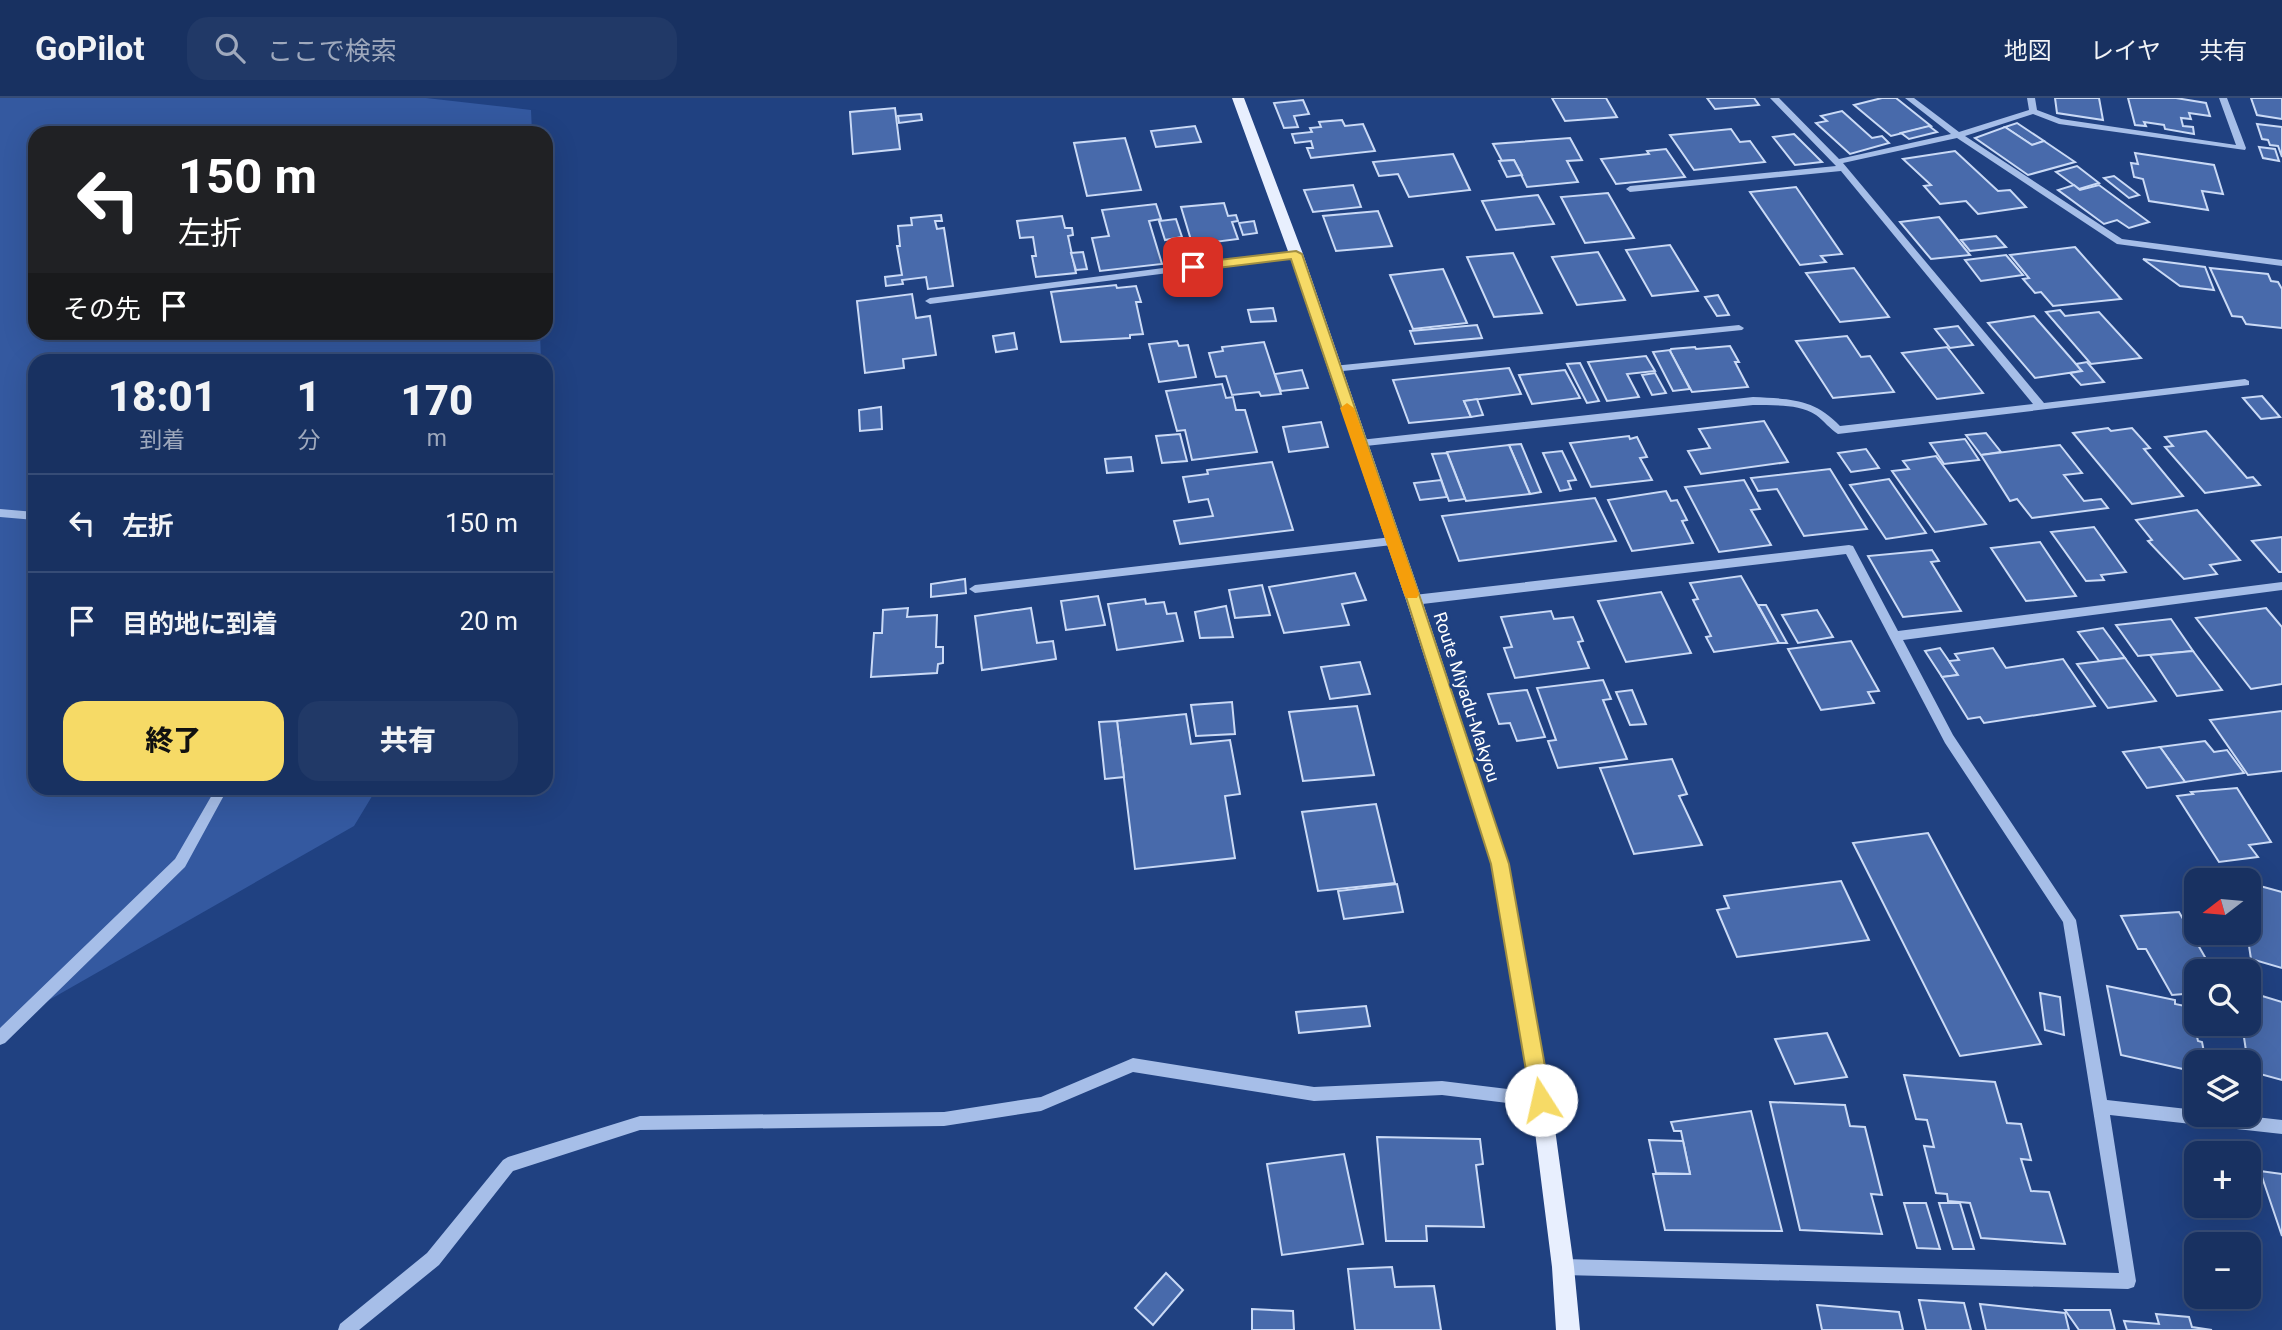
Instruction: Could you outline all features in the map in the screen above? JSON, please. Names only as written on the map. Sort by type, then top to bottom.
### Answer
[{"type":"main road","name":"Route Miyadu-Makyou","points":[[1238,98],[1296,254],[1414,600],[1500,864],[1541,1100],[1563,1267],[1568,1330]]},
{"type":"street","points":[[1774,98],[1840,165],[2040,405]]},
{"type":"street","points":[[1909,98],[1958,135],[2120,242],[2282,263]]},
{"type":"street","points":[[2031,98],[2033,111]]},
{"type":"street","points":[[1630,189],[1840,165],[1958,135],[2033,111],[2059,121],[2242,148],[2223,98]]},
{"type":"street","points":[[930,301],[1296,254]]},
{"type":"street","points":[[1334,369],[1739,328]]},
{"type":"street","points":[[1360,444],[1753,401],[1811,405],[1826,415],[1838,430],[2245,383]]},
{"type":"street","points":[[0,513],[28,515]]},
{"type":"street","points":[[975,589],[1392,541]]},
{"type":"street","points":[[1414,600],[1849,549],[1949,739],[2070,920],[2127,1281],[1563,1267]]},
{"type":"street","points":[[1895,636],[2282,586]]},
{"type":"street","points":[[0,1038],[180,863],[218,795]]},
{"type":"street","points":[[346,1330],[433,1259],[508,1165],[639,1123],[944,1119],[1041,1104],[1133,1065],[1314,1094],[1442,1088],[1541,1100]]},
{"type":"street","points":[[2101,1107],[2282,1126]]},
{"type":"shaded area","points":[[0,98],[426,98],[531,110],[532,126],[28,126],[28,340],[540,340],[541,354],[28,354],[28,795],[373,795],[354,826],[0,1028]]},
{"type":"building","points":[[1552,98],[1606,98],[1617,117],[1565,121]]},
{"type":"building","points":[[1707,98],[1754,98],[1759,105],[1715,109]]},
{"type":"building","points":[[1882,98],[1896,98],[1931,126],[1891,136],[1854,105]]},
{"type":"building","points":[[2055,98],[2099,98],[2103,120],[2057,113]]},
{"type":"building","points":[[2128,98],[2176,98],[2206,103],[2210,116],[2189,113],[2191,119],[2181,118],[2183,126],[2193,127],[2194,134],[2165,129],[2164,125],[2144,122],[2146,126],[2135,125]]},
{"type":"building","points":[[2251,98],[2282,98],[2282,119],[2257,115]]},
{"type":"building","points":[[1303,100],[1309,114],[1294,116],[1298,127],[1284,128],[1274,103]]},
{"type":"building","points":[[895,108],[900,149],[853,154],[850,112]]},
{"type":"building","points":[[1842,111],[1872,138],[1882,136],[1889,143],[1850,154],[1816,123],[1827,121],[1821,116]]},
{"type":"building","points":[[921,114],[922,120],[899,123],[898,116]]},
{"type":"building","points":[[1342,120],[1345,126],[1363,124],[1375,151],[1311,158],[1307,148],[1313,148],[1311,141],[1295,143],[1292,134],[1312,132],[1310,128],[1321,127],[1319,122]]},
{"type":"building","points":[[2017,123],[2044,141],[2032,145],[2005,127]]},
{"type":"building","points":[[2257,124],[2282,127],[2282,157],[2278,146],[2270,145],[2268,140],[2262,139]]},
{"type":"building","points":[[1195,126],[1201,142],[1156,147],[1151,131]]},
{"type":"building","points":[[1929,126],[1937,132],[1909,139],[1901,133]]},
{"type":"building","points":[[2005,127],[2032,145],[2044,141],[2075,162],[2028,175],[1975,138]]},
{"type":"building","points":[[1731,129],[1740,142],[1750,141],[1765,162],[1694,170],[1670,135]]},
{"type":"building","points":[[1794,134],[1822,162],[1795,165],[1773,137]]},
{"type":"building","points":[[1125,138],[1141,190],[1087,196],[1074,143]]},
{"type":"building","points":[[1570,138],[1582,160],[1567,161],[1578,182],[1527,187],[1514,160],[1502,161],[1493,144]]},
{"type":"building","points":[[2259,147],[2275,149],[2279,161],[2263,158]]},
{"type":"building","points":[[1666,149],[1685,177],[1616,184],[1601,159],[1649,154],[1647,151]]},
{"type":"building","points":[[1955,151],[1998,191],[2010,190],[2026,207],[1978,214],[1966,201],[1940,204],[1924,186],[1931,185],[1903,159]]},
{"type":"building","points":[[2135,153],[2214,165],[2223,194],[2202,191],[2208,210],[2149,201],[2143,179],[2134,177],[2131,163],[2138,164]]},
{"type":"building","points":[[1453,154],[1470,190],[1409,197],[1398,174],[1379,176],[1373,162]]},
{"type":"building","points":[[1514,160],[1522,175],[1507,177],[1499,161]]},
{"type":"building","points":[[2077,166],[2099,183],[2079,189],[2056,172]]},
{"type":"building","points":[[2114,176],[2139,195],[2129,198],[2104,178]]},
{"type":"building","points":[[1353,185],[1361,207],[1313,212],[1304,190]]},
{"type":"building","points":[[2074,185],[2080,190],[2099,185],[2149,222],[2129,228],[2117,220],[2104,224],[2058,190]]},
{"type":"building","points":[[1796,187],[1842,254],[1821,256],[1826,262],[1800,265],[1750,192]]},
{"type":"building","points":[[1608,193],[1634,238],[1585,243],[1561,197]]},
{"type":"building","points":[[1538,195],[1554,224],[1496,230],[1482,201]]},
{"type":"building","points":[[1224,203],[1228,216],[1236,215],[1238,221],[1232,222],[1238,239],[1214,242],[1220,257],[1197,260],[1181,207]]},
{"type":"building","points":[[1156,204],[1161,219],[1149,221],[1162,264],[1100,271],[1092,238],[1109,236],[1102,210]]},
{"type":"building","points":[[1378,211],[1392,246],[1336,251],[1323,216]]},
{"type":"building","points":[[941,215],[942,221],[935,221],[937,229],[944,228],[953,286],[928,289],[926,277],[902,280],[903,284],[886,286],[885,277],[902,275],[897,246],[900,246],[898,226],[912,225],[911,218]]},
{"type":"building","points":[[1062,216],[1065,228],[1072,228],[1073,235],[1068,236],[1076,273],[1036,277],[1032,256],[1036,256],[1033,237],[1020,238],[1017,221]]},
{"type":"building","points":[[1939,217],[1970,255],[1931,259],[1900,222]]},
{"type":"building","points":[[1176,219],[1182,237],[1165,240],[1159,221]]},
{"type":"building","points":[[1254,221],[1257,233],[1243,235],[1239,223]]},
{"type":"building","points":[[1996,236],[2006,247],[1970,251],[1961,240]]},
{"type":"building","points":[[1670,245],[1698,291],[1652,296],[1626,250]]},
{"type":"building","points":[[2075,247],[2121,299],[2053,306],[2041,292],[2035,293],[2023,279],[2029,278],[2010,255]]},
{"type":"building","points":[[1083,252],[1087,269],[1076,270],[1071,253]]},
{"type":"building","points":[[1598,252],[1625,300],[1577,305],[1552,257]]},
{"type":"building","points":[[1513,253],[1542,313],[1494,317],[1467,257]]},
{"type":"building","points":[[2006,255],[2023,275],[1981,281],[1965,260]]},
{"type":"building","points":[[2143,259],[2205,267],[2214,290],[2180,286]]},
{"type":"building","points":[[1854,268],[1889,317],[1840,322],[1806,273]]},
{"type":"building","points":[[2210,268],[2268,274],[2271,281],[2278,282],[2282,289],[2282,328],[2246,324],[2242,317],[2232,316]]},
{"type":"building","points":[[1443,269],[1467,323],[1413,329],[1390,275]]},
{"type":"building","points":[[1116,285],[1117,288],[1136,286],[1141,302],[1136,302],[1143,334],[1130,335],[1130,338],[1061,342],[1051,292]]},
{"type":"building","points":[[912,294],[916,318],[930,316],[936,355],[903,359],[904,368],[865,373],[857,301]]},
{"type":"building","points":[[1718,295],[1729,315],[1717,316],[1705,297]]},
{"type":"building","points":[[1273,308],[1276,321],[1251,322],[1248,310]]},
{"type":"building","points":[[2060,310],[2065,316],[2099,312],[2141,358],[2091,364],[2046,312]]},
{"type":"building","points":[[2034,316],[2082,371],[2035,378],[1988,323]]},
{"type":"building","points":[[1477,325],[1482,338],[1415,344],[1410,331]]},
{"type":"building","points":[[1958,326],[1973,345],[1950,348],[1935,329]]},
{"type":"building","points":[[1014,333],[1017,349],[996,352],[993,336]]},
{"type":"building","points":[[1847,336],[1861,357],[1870,356],[1894,392],[1833,398],[1796,341]]},
{"type":"building","points":[[1177,341],[1179,346],[1188,345],[1196,377],[1159,382],[1149,344]]},
{"type":"building","points":[[1264,342],[1281,394],[1261,396],[1259,392],[1232,395],[1226,376],[1216,377],[1209,353],[1223,351],[1222,347]]},
{"type":"building","points":[[1730,346],[1748,387],[1692,392],[1670,351],[1695,347]]},
{"type":"building","points":[[1947,347],[1983,393],[1937,399],[1902,353]]},
{"type":"building","points":[[1670,350],[1690,389],[1673,391],[1653,352]]},
{"type":"building","points":[[1646,356],[1655,371],[1627,374],[1639,397],[1607,401],[1588,362]]},
{"type":"building","points":[[2087,362],[2104,382],[2081,385],[2070,373],[2082,371],[2076,364]]},
{"type":"building","points":[[1580,363],[1599,401],[1587,403],[1567,364]]},
{"type":"building","points":[[1509,368],[1521,394],[1464,401],[1471,417],[1409,423],[1393,380]]},
{"type":"building","points":[[1302,370],[1308,388],[1281,391],[1275,374]]},
{"type":"building","points":[[1565,370],[1580,398],[1532,404],[1519,375]]},
{"type":"building","points":[[1655,373],[1666,393],[1652,395],[1642,375]]},
{"type":"building","points":[[1222,384],[1226,398],[1233,397],[1236,410],[1245,410],[1257,452],[1192,460],[1185,430],[1177,431],[1166,391]]},
{"type":"building","points":[[2262,396],[2280,417],[2261,419],[2243,398]]},
{"type":"building","points":[[1477,399],[1483,415],[1471,417],[1464,401]]},
{"type":"building","points":[[881,407],[882,429],[860,431],[859,410]]},
{"type":"building","points":[[1764,421],[1788,462],[1701,474],[1688,451],[1710,448],[1699,429]]},
{"type":"building","points":[[1321,422],[1328,447],[1289,452],[1283,427]]},
{"type":"building","points":[[2108,428],[2111,431],[2132,428],[2150,448],[2144,449],[2183,496],[2132,504],[2073,433]]},
{"type":"building","points":[[2206,431],[2247,478],[2253,477],[2260,485],[2205,493],[2165,447],[2173,446],[2165,437]]},
{"type":"building","points":[[1986,433],[2001,452],[1981,455],[1966,435]]},
{"type":"building","points":[[1180,434],[1187,461],[1162,463],[1156,436]]},
{"type":"building","points":[[1629,436],[1630,439],[1637,437],[1647,457],[1640,458],[1652,480],[1591,487],[1570,443]]},
{"type":"building","points":[[1965,439],[1979,460],[1944,464],[1930,443]]},
{"type":"building","points":[[1521,444],[1541,492],[1530,494],[1509,445]]},
{"type":"building","points":[[1509,445],[1530,494],[1466,501],[1447,452]]},
{"type":"building","points":[[2060,445],[2082,473],[2064,475],[2084,501],[2101,499],[2108,508],[2032,518],[2017,499],[2010,501],[1981,455]]},
{"type":"building","points":[[1866,449],[1879,468],[1851,472],[1838,453]]},
{"type":"building","points":[[1562,451],[1576,480],[1568,481],[1571,489],[1560,491],[1543,453]]},
{"type":"building","points":[[1447,453],[1465,499],[1449,501],[1432,454]]},
{"type":"building","points":[[1936,456],[1986,524],[1935,532],[1892,471],[1909,469],[1903,461]]},
{"type":"building","points":[[1131,457],[1133,471],[1107,473],[1105,459]]},
{"type":"building","points":[[1272,462],[1293,530],[1180,544],[1174,521],[1213,516],[1208,499],[1189,502],[1183,477],[1208,474],[1207,470]]},
{"type":"building","points":[[1830,469],[1867,529],[1804,536],[1777,489],[1758,491],[1751,478]]},
{"type":"building","points":[[1889,479],[1926,533],[1886,539],[1850,485]]},
{"type":"building","points":[[1441,480],[1447,497],[1420,500],[1414,483]]},
{"type":"building","points":[[1744,480],[1760,509],[1751,510],[1771,545],[1719,552],[1685,487]]},
{"type":"building","points":[[1666,491],[1671,501],[1677,500],[1687,520],[1682,521],[1693,543],[1632,551],[1608,500]]},
{"type":"building","points":[[1595,498],[1616,541],[1459,561],[1442,516]]},
{"type":"building","points":[[2197,510],[2240,560],[2210,565],[2217,574],[2184,579],[2148,541],[2152,540],[2136,520]]},
{"type":"building","points":[[2094,527],[2126,572],[2101,575],[2104,580],[2086,581],[2051,532]]},
{"type":"building","points":[[2282,537],[2282,572],[2279,572],[2252,541]]},
{"type":"building","points":[[2040,542],[2076,596],[2026,601],[1991,548]]},
{"type":"building","points":[[1932,550],[1939,561],[1931,562],[1961,611],[1903,617],[1868,556]]},
{"type":"building","points":[[1355,573],[1366,600],[1342,604],[1349,625],[1284,633],[1269,587]]},
{"type":"building","points":[[1741,576],[1779,643],[1714,652],[1706,637],[1711,636],[1693,600],[1698,599],[1690,583]]},
{"type":"building","points":[[965,579],[966,593],[931,597],[931,584]]},
{"type":"building","points":[[1262,585],[1270,615],[1235,618],[1229,590]]},
{"type":"building","points":[[1661,592],[1691,653],[1626,662],[1598,601]]},
{"type":"building","points":[[1098,596],[1105,625],[1066,630],[1061,601]]},
{"type":"building","points":[[1145,599],[1146,604],[1164,602],[1167,614],[1176,613],[1183,641],[1117,650],[1108,604]]},
{"type":"building","points":[[1758,605],[1766,605],[1787,643],[1779,643]]},
{"type":"building","points":[[1226,606],[1233,637],[1200,638],[1195,612]]},
{"type":"building","points":[[908,608],[907,617],[937,615],[936,647],[943,647],[943,663],[938,664],[937,673],[871,677],[874,633],[882,633],[883,610]]},
{"type":"building","points":[[1031,608],[1037,643],[1053,641],[1056,659],[982,670],[975,616]]},
{"type":"building","points":[[2266,608],[2282,627],[2282,684],[2251,689],[2196,618]]},
{"type":"building","points":[[1817,610],[1833,637],[1798,643],[1782,615]]},
{"type":"building","points":[[1551,611],[1554,619],[1573,617],[1583,641],[1578,642],[1589,668],[1515,678],[1504,648],[1512,647],[1501,617]]},
{"type":"building","points":[[2171,619],[2193,651],[2138,656],[2116,625]]},
{"type":"building","points":[[2103,628],[2125,658],[2099,661],[2078,632]]},
{"type":"building","points":[[1851,641],[1879,691],[1868,692],[1874,703],[1821,710],[1788,649]]},
{"type":"building","points":[[1940,648],[1958,675],[1942,677],[1925,651]]},
{"type":"building","points":[[1993,648],[2006,668],[2063,659],[2095,706],[1984,723],[1980,717],[1968,719],[1942,677],[1958,675],[1949,661],[1959,660],[1955,654]]},
{"type":"building","points":[[2193,651],[2222,690],[2177,696],[2150,655]]},
{"type":"building","points":[[2125,658],[2156,701],[2108,708],[2077,664]]},
{"type":"building","points":[[1360,662],[1370,694],[1330,699],[1321,667]]},
{"type":"building","points":[[1603,680],[1611,699],[1603,700],[1627,759],[1558,768],[1548,741],[1556,740],[1537,688]]},
{"type":"building","points":[[1527,690],[1545,737],[1517,741],[1510,723],[1499,724],[1488,694]]},
{"type":"building","points":[[1632,690],[1646,724],[1630,725],[1616,692]]},
{"type":"building","points":[[1232,702],[1235,734],[1196,736],[1191,705]]},
{"type":"building","points":[[1357,706],[1374,775],[1303,781],[1289,712]]},
{"type":"building","points":[[2282,711],[2282,771],[2248,775],[2210,720]]},
{"type":"building","points":[[1186,714],[1191,744],[1230,740],[1240,794],[1225,796],[1235,858],[1135,869],[1117,721]]},
{"type":"building","points":[[1117,721],[1124,777],[1105,779],[1099,722]]},
{"type":"building","points":[[2205,741],[2214,752],[2227,750],[2244,773],[2185,782],[2160,747]]},
{"type":"building","points":[[2160,747],[2185,782],[2147,788],[2123,752]]},
{"type":"building","points":[[1672,759],[1687,794],[1679,796],[1702,845],[1634,854],[1600,768]]},
{"type":"building","points":[[2237,788],[2271,842],[2249,845],[2258,857],[2219,862],[2177,796],[2193,794],[2191,792]]},
{"type":"building","points":[[1376,804],[1395,883],[1318,891],[1302,812]]},
{"type":"building","points":[[1928,833],[2041,1044],[1960,1056],[1853,843]]},
{"type":"building","points":[[1841,881],[1869,940],[1737,957],[1717,910],[1729,908],[1724,896]]},
{"type":"building","points":[[1397,884],[1403,912],[1344,919],[1338,891]]},
{"type":"building","points":[[2261,886],[2282,892],[2282,968],[2261,962],[2261,959],[2251,959],[2249,945],[2261,945]]},
{"type":"building","points":[[2179,912],[2184,921],[2184,945],[2198,945],[2206,959],[2184,959],[2184,994],[2172,995],[2146,949],[2138,949],[2121,916]]},
{"type":"building","points":[[2107,986],[2175,1000],[2175,1004],[2184,1006],[2184,1036],[2197,1036],[2204,1050],[2184,1050],[2184,1069],[2121,1055]]},
{"type":"building","points":[[2040,993],[2060,997],[2064,1035],[2045,1030]]},
{"type":"building","points":[[2261,996],[2282,1002],[2282,1080],[2261,1074],[2261,1050],[2246,1050],[2244,1036],[2261,1036]]},
{"type":"building","points":[[1366,1006],[1370,1026],[1299,1033],[1296,1012]]},
{"type":"building","points":[[1827,1033],[1847,1077],[1795,1084],[1775,1039]]},
{"type":"building","points":[[1904,1075],[1995,1082],[2007,1123],[2021,1124],[2031,1160],[2021,1159],[2031,1191],[2049,1192],[2065,1244],[1981,1238],[1970,1203],[1948,1201],[1947,1194],[1936,1193],[1924,1146],[1934,1147],[1927,1120],[1916,1119]]},
{"type":"building","points":[[1770,1102],[1845,1105],[1850,1126],[1865,1127],[1882,1195],[1871,1194],[1882,1234],[1800,1230]]},
{"type":"building","points":[[1751,1111],[1782,1231],[1665,1230],[1653,1174],[1690,1174],[1681,1131],[1674,1131],[1671,1122]]},
{"type":"building","points":[[1377,1137],[1480,1139],[1483,1164],[1476,1165],[1484,1227],[1426,1226],[1427,1241],[1386,1241]]},
{"type":"building","points":[[1649,1140],[1683,1141],[1690,1174],[1656,1173]]},
{"type":"building","points":[[1344,1154],[1363,1244],[1282,1255],[1267,1164]]},
{"type":"building","points":[[2261,1171],[2282,1174],[2282,1236],[2261,1174]]},
{"type":"building","points":[[1904,1203],[1926,1203],[1940,1249],[1917,1248]]},
{"type":"building","points":[[1939,1203],[1960,1203],[1974,1249],[1953,1249]]},
{"type":"building","points":[[1392,1267],[1395,1287],[1434,1286],[1441,1330],[1355,1330],[1348,1269]]},
{"type":"building","points":[[1166,1273],[1183,1290],[1153,1325],[1135,1308]]},
{"type":"building","points":[[1919,1300],[1964,1303],[1971,1330],[1926,1330]]},
{"type":"building","points":[[1980,1304],[2065,1313],[2069,1330],[1986,1330]]},
{"type":"building","points":[[1817,1305],[1899,1312],[1903,1330],[1822,1330]]},
{"type":"building","points":[[1252,1309],[1293,1311],[1294,1330],[1252,1330]]},
{"type":"building","points":[[2065,1310],[2110,1310],[2115,1330],[2079,1330]]},
{"type":"building","points":[[2156,1314],[2189,1317],[2192,1327],[2212,1330],[2127,1330],[2124,1321],[2159,1324]]},
{"type":"slow traffic","points":[[1347,408],[1412,594]]},
{"type":"route","points":[[1193,267],[1296,254],[1414,600],[1500,864],[1541,1100]]}]
